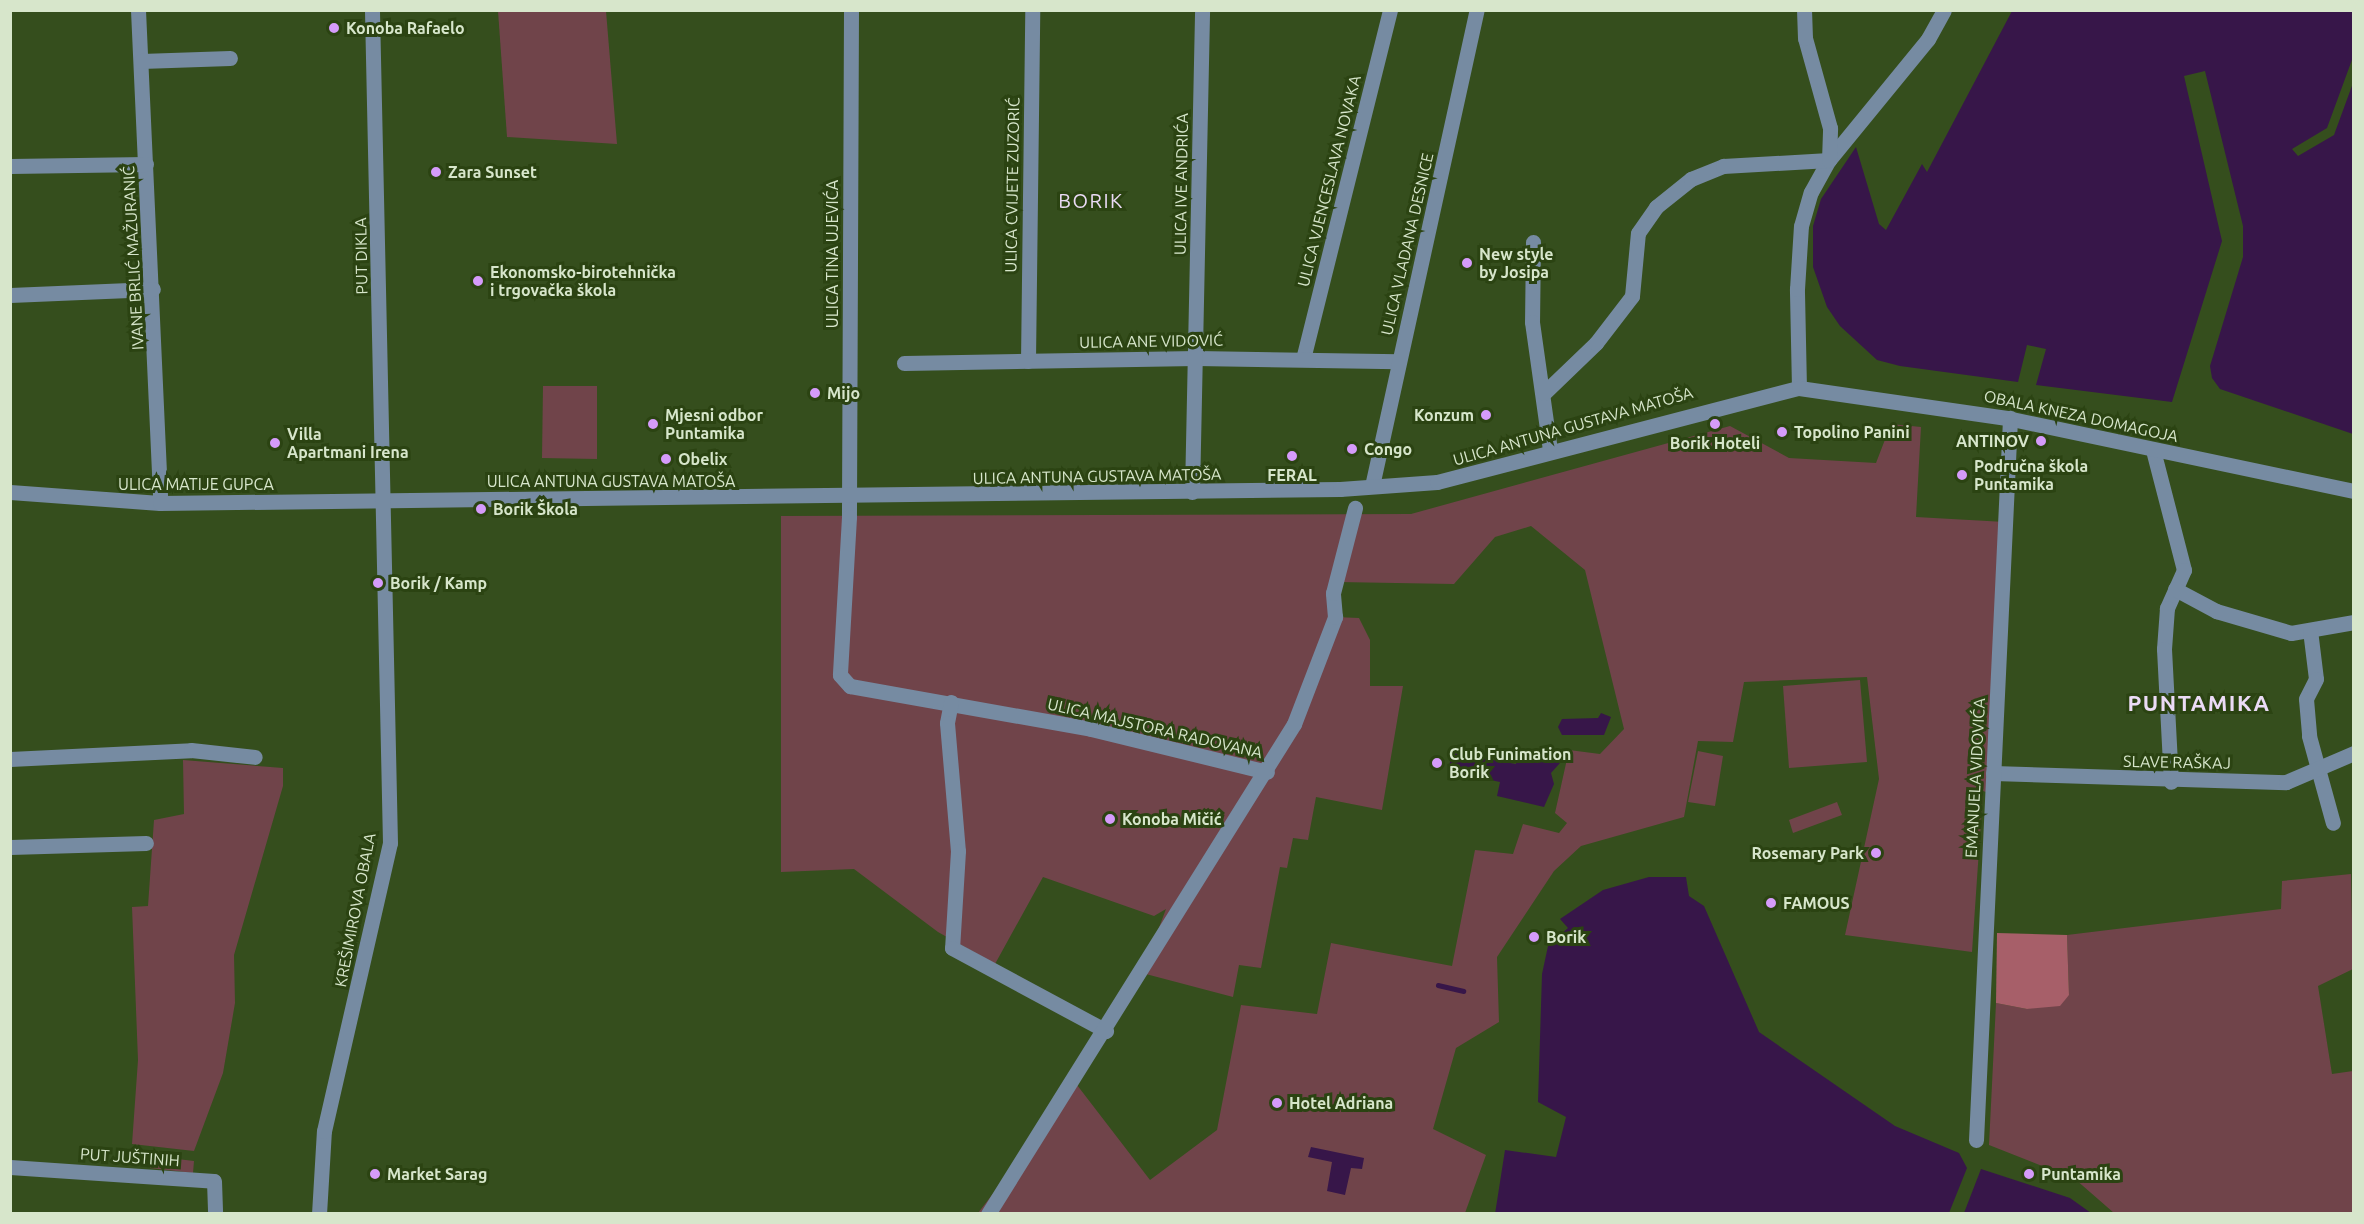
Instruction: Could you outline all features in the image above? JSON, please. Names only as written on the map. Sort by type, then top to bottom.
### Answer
[{"type":"street","name":"IVANE BRLIĆ MAŽURANIĆ","points":[[138,10],[153,289],[160,503]]},
{"type":"street","name":"PUT DIKLA","points":[[372,10],[383,500]]},
{"type":"street","name":"ULICA TINA UJEVIĆA","points":[[848,499],[851,10]]},
{"type":"street","name":"ULICA CVIJETE ZUZORIĆ","points":[[1028,361],[1032,10]]},
{"type":"street","name":"ULICA IVE ANDRIĆA","points":[[1192,492],[1202,10]]},
{"type":"street","name":"ULICA VJENCESLAVA NOVAKA","points":[[1303,359],[1389,10]]},
{"type":"street","name":"ULICA VLADANA DESNICE","points":[[1372,486],[1477,10]]},
{"type":"street","points":[[1804,10],[1804,38],[1830,128],[1829,160]]},
{"type":"street","points":[[1799,388],[1801,226],[1829,160],[1882,101],[1944,10]]},
{"type":"street","points":[[141,61],[230,58]]},
{"type":"street","points":[[1544,393],[1596,343],[1632,296],[1638,233],[1656,207],[1691,179],[1723,166],[1829,160]]},
{"type":"street","points":[[10,166],[146,164]]},
{"type":"street","points":[[1533,242],[1532,322],[1544,393],[1550,450]]},
{"type":"street","points":[[10,295],[153,289]]},
{"type":"street","name":"ULICA ANE VIDOVIĆ","points":[[904,363],[1196,358],[1398,361]]},
{"type":"street","name":"ULICA ANTUNA GUSTAVA MATOŠA","points":[[383,500],[848,499],[1192,492],[1437,482],[1550,450],[1799,388]]},
{"type":"street","name":"OBALA KNEZA DOMAGOJA","points":[[1799,388],[2010,418],[2354,492]]},
{"type":"street","name":"EMANUELA VIDOVIĆA","points":[[1976,1140],[2010,418]]},
{"type":"street","points":[[2153,450],[2184,570],[2175,589],[2164,649],[2171,782]]},
{"type":"street","name":"ULICA MATIJE GUPCA","points":[[10,492],[160,503],[383,500]]},
{"type":"street","name":"ULICA MAJSTORA RADOVANA","points":[[848,499],[840,675],[850,686],[951,702],[1267,772],[1106,1031],[988,1214]]},
{"type":"street","name":"KREŠIMIROVA OBALA","points":[[319,1214],[324,1131],[390,843],[383,500]]},
{"type":"street","points":[[1267,772],[1294,724],[1335,617],[1333,593],[1355,508]]},
{"type":"street","points":[[2175,589],[2261,627],[2291,633],[2354,622]]},
{"type":"street","points":[[2310,630],[2316,679],[2306,699],[2309,736],[2320,768],[2333,823]]},
{"type":"street","points":[[951,702],[947,723],[957,851],[952,948],[1106,1031]]},
{"type":"street","points":[[10,759],[191,750],[255,757]]},
{"type":"street","name":"SLAVE RAŠKAJ","points":[[1994,772],[2171,782],[2286,782],[2354,753]]},
{"type":"street","points":[[10,847],[146,843]]},
{"type":"street","name":"PUT JUŠTINIH","points":[[10,1167],[214,1181],[215,1214]]},
{"type":"shaded area","points":[[498,11],[606,11],[617,144],[507,137]]},
{"type":"shaded area","points":[[2012,11],[2353,11],[2353,434],[2220,389],[2212,378],[2210,366],[2243,257],[2243,226],[2205,71],[2184,76],[2222,241],[2172,402],[2036,385],[2046,349],[2027,345],[2018,382],[1900,366],[1877,360],[1840,326],[1827,307],[1813,267],[1813,226],[1821,199],[1856,147],[1879,224],[1886,230],[1922,164],[1927,172]]},
{"type":"shaded area","points":[[543,386],[597,386],[597,459],[542,458]]},
{"type":"shaded area","points":[[1891,424],[1921,427],[1916,517],[2005,522],[1992,794],[1983,791],[1972,952],[1845,935],[1879,779],[1867,677],[1744,682],[1733,742],[1698,741],[1684,817],[1581,846],[1554,871],[1497,957],[1499,1022],[1456,1048],[1433,1129],[1486,1155],[1465,1213],[978,1213],[1077,1085],[1150,1180],[1217,1130],[1241,1005],[1317,1014],[1331,943],[1452,966],[1475,850],[1513,854],[1523,824],[1559,833],[1567,823],[1555,813],[1569,750],[1600,754],[1624,729],[1585,570],[1531,526],[1495,537],[1454,584],[1338,582],[1335,617],[1359,618],[1370,640],[1370,686],[1403,686],[1382,810],[1316,797],[1308,840],[1293,838],[1287,868],[1280,867],[1261,968],[1239,965],[1233,997],[1142,973],[1166,909],[1154,916],[1043,877],[995,964],[938,932],[854,869],[781,872],[781,516],[1411,514],[1730,426],[1789,458],[1876,463]]},
{"type":"shaded area","points":[[1860,680],[1867,762],[1789,768],[1783,686]]},
{"type":"shaded area","points":[[1601,713],[1611,717],[1604,735],[1562,735],[1558,727],[1562,719],[1598,718]]},
{"type":"shaded area","points":[[1545,751],[1560,763],[1551,773],[1554,784],[1544,807],[1497,796],[1500,782],[1448,771],[1452,753],[1516,764],[1518,755],[1534,758]]},
{"type":"shaded area","points":[[1698,751],[1723,756],[1715,806],[1688,802]]},
{"type":"shaded area","points":[[183,760],[283,768],[283,786],[234,955],[235,1003],[223,1073],[194,1151],[132,1144],[138,1060],[132,907],[148,906],[154,820],[184,814]]},
{"type":"shaded area","points":[[1837,802],[1842,815],[1793,833],[1789,820]]},
{"type":"shaded area","points":[[2351,874],[2353,969],[2318,986],[2332,1074],[2353,1071],[2353,1213],[2114,1213],[2075,1179],[1989,1145],[1996,1003],[2027,1009],[2069,995],[2067,935],[2281,909],[2282,881]]},
{"type":"shaded area","points":[[1649,877],[1686,877],[1689,896],[1704,906],[1759,1032],[1895,1126],[1959,1153],[1967,1168],[1949,1213],[1495,1214],[1505,1150],[1556,1157],[1566,1117],[1538,1102],[1542,974],[1548,946],[1568,928],[1560,919],[1603,890]]},
{"type":"shaded area","points":[[1997,933],[2067,935],[2069,995],[2060,1006],[2027,1009],[1996,1003]]},
{"type":"shaded area","points":[[1311,1147],[1364,1158],[1362,1169],[1351,1168],[1345,1195],[1327,1191],[1332,1162],[1308,1157]]},
{"type":"shaded area","points":[[152,1156],[194,1161],[193,1173],[150,1168]]},
{"type":"shaded area","points":[[1981,1169],[2070,1198],[2091,1213],[1964,1213]]},
{"type":"pier","points":[[2353,57],[2353,83],[2334,135],[2298,156],[2292,149],[2327,128]]},
{"type":"waterway","points":[[1438,985],[1463,991]]},
{"type":"place","name":"Konoba Rafaelo","points":[[334,28]]},
{"type":"place","name":"Zara Sunset","points":[[436,172]]},
{"type":"place","name":"New style by Josipa","points":[[1467,263]]},
{"type":"place","name":"Ekonomsko-birotehnička i trgovačka škola","points":[[478,281]]},
{"type":"place","name":"Mijo","points":[[815,393]]},
{"type":"place","name":"Konzum","points":[[1486,415]]},
{"type":"place","name":"Mjesni odbor Puntamika","points":[[653,424]]},
{"type":"place","name":"Borik Hoteli","points":[[1715,424]]},
{"type":"place","name":"Topolino Panini","points":[[1782,432]]},
{"type":"place","name":"ANTINOV","points":[[2041,441]]},
{"type":"place","name":"Villa Apartmani Irena","points":[[275,443]]},
{"type":"place","name":"Congo","points":[[1352,449]]},
{"type":"place","name":"FERAL","points":[[1292,456]]},
{"type":"place","name":"Obelix","points":[[666,459]]},
{"type":"place","name":"Područna škola Puntamika","points":[[1962,475]]},
{"type":"place","name":"Borik Škola","points":[[481,509]]},
{"type":"place","name":"Borik / Kamp","points":[[378,583]]},
{"type":"place","name":"Club Funimation Borik","points":[[1437,763]]},
{"type":"place","name":"Konoba Mičić","points":[[1110,819]]},
{"type":"place","name":"Rosemary Park","points":[[1876,853]]},
{"type":"place","name":"FAMOUS","points":[[1771,903]]},
{"type":"place","name":"Borik","points":[[1534,937]]},
{"type":"place","name":"Hotel Adriana","points":[[1277,1103]]},
{"type":"place","name":"Market Sarag","points":[[375,1174]]},
{"type":"place","name":"Puntamika","points":[[2029,1174]]},
{"type":"district","name":"BORIK","points":[[1091,200]]},
{"type":"district","name":"PUNTAMIKA","points":[[2199,703]]}]
